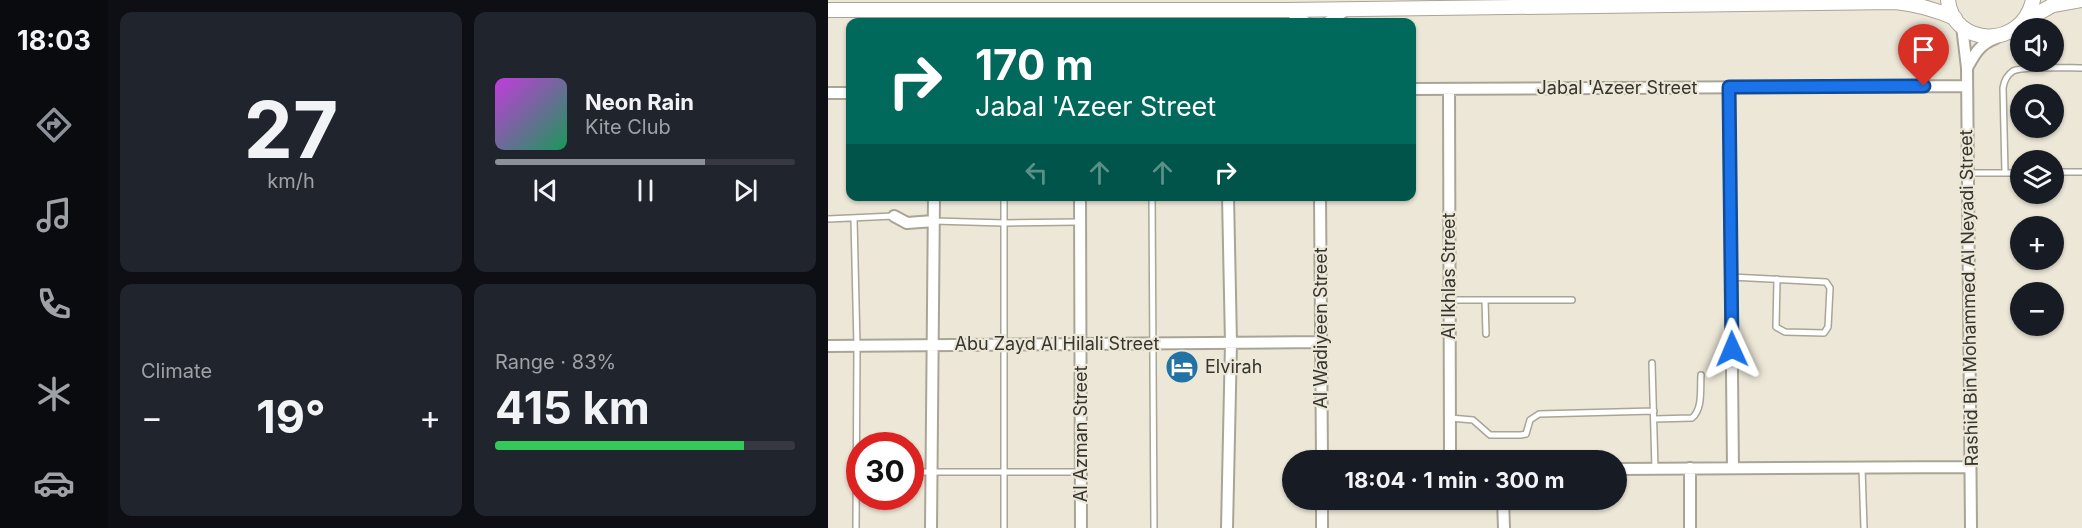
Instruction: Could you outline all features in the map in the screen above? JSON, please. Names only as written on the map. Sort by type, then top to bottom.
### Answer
[{"type":"street","points":[[1948,0],[1959,22]]},
{"type":"street","points":[[2026,18],[2031,10],[2033,0]]},
{"type":"street","points":[[2029,18],[2053,5],[2081,0]]},
{"type":"street","points":[[828,10],[1287,10],[1895,2],[1933,8],[1980,36],[2001,36]]},
{"type":"street","points":[[1334,18],[1350,8]]},
{"type":"street","points":[[1287,10],[1300,18]]},
{"type":"street","name":"Rashid Bin Mohammed Al Neyadi Street","points":[[1959,22],[1967,68],[1971,528]]},
{"type":"street","points":[[1967,68],[1984,42],[2010,32]]},
{"type":"street","name":"Jabal 'Azeer Street","points":[[1416,89],[1967,86]]},
{"type":"street","points":[[1729,87],[1733,468]]},
{"type":"street","name":"Al Ikhlas Street","points":[[1449,89],[1450,450]]},
{"type":"street","points":[[828,93],[846,93]]},
{"type":"street","points":[[931,528],[934,201]]},
{"type":"street","name":"Al Azman Street","points":[[1080,201],[1081,528]]},
{"type":"street","points":[[1227,528],[1231,343],[1228,201]]},
{"type":"street","name":"Al Wadiyeen Street","points":[[1320,201],[1322,450]]},
{"type":"street","points":[[894,216],[907,223],[934,221]]},
{"type":"street","name":"Abu Zayd Al Hilali Street","points":[[828,346],[1322,342]]},
{"type":"street","points":[[1627,469],[1970,467]]},
{"type":"street","points":[[1690,468],[1690,528]]},
{"type":"street","points":[[1322,510],[1322,528]]},
{"type":"street","points":[[1503,510],[1504,528]]},
{"type":"lane","points":[[2005,173],[2003,87],[2007,76],[2011,72],[2022,69],[2082,68]]},
{"type":"lane","points":[[2064,172],[2082,172]]},
{"type":"lane","points":[[1968,173],[2010,173]]},
{"type":"lane","points":[[1004,201],[1004,528]]},
{"type":"lane","points":[[1152,201],[1154,528]]},
{"type":"lane","points":[[828,219],[894,216]]},
{"type":"lane","points":[[854,219],[858,432]]},
{"type":"lane","points":[[934,221],[1080,222]]},
{"type":"lane","points":[[1731,277],[1777,279],[1826,282],[1829,284],[1828,327],[1824,333],[1785,332],[1776,327],[1777,279]]},
{"type":"lane","points":[[1449,300],[1572,300]]},
{"type":"lane","points":[[1485,300],[1486,334]]},
{"type":"lane","points":[[1652,363],[1655,469]]},
{"type":"lane","points":[[1654,419],[1692,418],[1696,415],[1700,403],[1701,375]]},
{"type":"lane","points":[[1449,418],[1473,420],[1490,435],[1521,435],[1526,434],[1530,420],[1539,414],[1654,411]]},
{"type":"lane","points":[[1862,468],[1864,528]]},
{"type":"lane","points":[[924,472],[1081,472]]},
{"type":"lane","points":[[856,528],[857,510]]},
{"type":"place","name":"Elvirah","points":[[1182,367]]},
{"type":"route","points":[[1732,349],[1729,87],[1924,86]]}]
